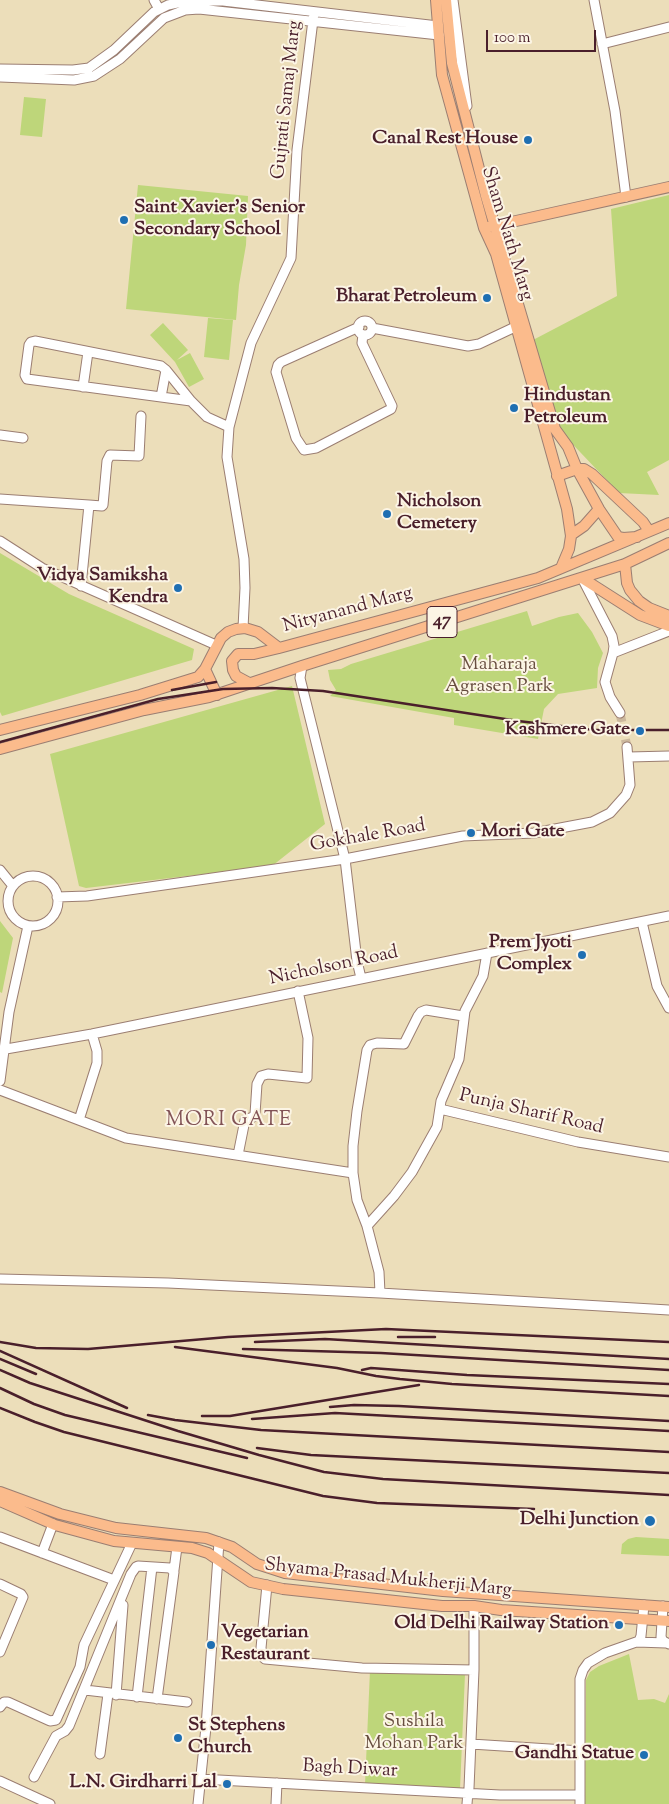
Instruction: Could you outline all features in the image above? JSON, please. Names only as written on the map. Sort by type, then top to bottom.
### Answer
[{"type":"main road","name":"Sham Nath Marg","points":[[436,0],[486,196],[555,429],[568,448],[599,509],[618,537],[638,537]]},
{"type":"main road","name":"Sham Nath Marg","points":[[446,0],[442,75],[484,228],[496,254],[566,509],[571,535]]},
{"type":"main road","points":[[484,228],[669,187]]},
{"type":"main road","points":[[557,476],[577,469],[584,469],[592,474],[643,522],[649,531]]},
{"type":"main road","points":[[562,568],[569,550],[571,535],[584,526],[599,509]]},
{"type":"main road","name":"Nityanand Marg","points":[[244,628],[258,632],[279,648],[538,578],[669,523]]},
{"type":"main road","name":"Nityanand Marg","points":[[2,751],[144,710],[217,695],[249,683],[625,564],[669,543]]},
{"type":"main road","points":[[625,564],[627,583],[639,601],[649,608],[669,616]]},
{"type":"main road","points":[[582,578],[640,615],[669,626]]},
{"type":"main road","points":[[0,730],[140,695],[198,678],[205,670],[221,638],[228,632],[244,628]]},
{"type":"main road","points":[[249,683],[234,673],[231,664],[233,658],[241,653],[254,654],[279,648]]},
{"type":"main road","points":[[205,670],[217,695]]},
{"type":"main road","points":[[140,695],[144,710]]},
{"type":"main road","points":[[0,723],[11,728]]},
{"type":"main road","name":"Shyama Prasad Mukherji Marg","points":[[0,1492],[60,1514],[116,1528],[206,1538],[232,1547],[257,1564],[285,1573],[443,1592],[666,1607]]},
{"type":"main road","name":"Shyama Prasad Mukherji Marg","points":[[0,1502],[53,1524],[114,1541],[192,1548],[208,1554],[251,1582],[283,1589],[442,1606],[474,1606],[501,1610],[666,1620]]},
{"type":"street","points":[[154,0],[159,9]]},
{"type":"street","points":[[453,0],[460,66],[473,143]]},
{"type":"street","points":[[594,0],[616,111],[626,197]]},
{"type":"street","points":[[0,68],[73,70],[89,68],[114,50],[154,12],[168,5],[186,1],[236,1],[314,17]]},
{"type":"street","points":[[0,77],[74,80],[94,76],[120,59],[164,18],[185,10],[199,8],[314,17],[443,31]]},
{"type":"street","name":"Gujrati Samaj Marg","points":[[244,628],[244,559],[227,457],[229,427],[251,343],[290,258],[297,150],[314,17]]},
{"type":"street","points":[[602,44],[669,27]]},
{"type":"street","points":[[361,331],[281,362],[278,365],[276,372],[296,438],[304,450],[308,451],[316,448],[391,409],[392,406],[362,343],[361,331],[365,322],[370,324],[372,328],[468,346],[479,344],[515,327]]},
{"type":"street","points":[[190,401],[27,379],[25,375],[30,343],[35,341],[161,366],[190,401],[210,419],[229,427]]},
{"type":"street","points":[[83,386],[88,352]]},
{"type":"street","points":[[161,397],[166,370]]},
{"type":"street","points":[[0,499],[102,506],[104,504],[110,455],[138,456],[141,416]]},
{"type":"street","points":[[0,435],[23,438]]},
{"type":"street","points":[[81,586],[88,506]]},
{"type":"street","points":[[0,541],[42,568],[216,645]]},
{"type":"street","points":[[582,578],[612,636],[613,653],[605,682],[610,698],[620,713]]},
{"type":"street","points":[[613,653],[669,631]]},
{"type":"street","points":[[302,666],[300,678],[345,858],[361,978]]},
{"type":"street","name":"Gokhale Road","points":[[57,897],[87,896],[345,858],[463,836],[534,833],[592,822],[610,813],[626,795],[630,784],[628,752],[669,756]]},
{"type":"street","points":[[0,870],[12,886]]},
{"type":"street","points":[[38,877],[51,884],[57,897],[57,907],[50,919],[42,924],[28,926],[14,918],[4,903],[12,886],[24,878],[38,877]]},
{"type":"street","name":"Nicholson Road","points":[[2,1050],[92,1034],[669,916]]},
{"type":"street","points":[[642,922],[657,986],[669,1008]]},
{"type":"street","points":[[0,1080],[2,1050],[28,926]]},
{"type":"street","points":[[367,1226],[394,1196],[412,1172],[437,1127],[444,1095],[459,1059],[463,1016],[483,976],[487,953]]},
{"type":"street","points":[[238,1155],[245,1120],[253,1117],[255,1114],[257,1084],[261,1076],[268,1074],[307,1078],[308,1038],[298,991]]},
{"type":"street","points":[[0,1005],[9,1012]]},
{"type":"street","points":[[380,1293],[379,1272],[367,1226],[357,1200],[353,1172],[353,1146],[357,1111],[368,1047],[377,1043],[404,1044],[418,1016],[426,1010],[463,1016]]},
{"type":"street","points":[[79,1120],[97,1063],[97,1051],[92,1034]]},
{"type":"street","points":[[0,1090],[126,1138],[353,1172]]},
{"type":"street","name":"Punja Sharif Road","points":[[440,1109],[578,1142],[669,1157]]},
{"type":"street","points":[[0,1279],[168,1283],[669,1310]]},
{"type":"street","points":[[42,1553],[53,1524]]},
{"type":"street","points":[[0,1538],[114,1580]]},
{"type":"street","points":[[198,1804],[206,1727],[219,1542]]},
{"type":"street","points":[[0,1706],[4,1702],[8,1702],[50,1721],[56,1720],[80,1667],[84,1646],[132,1543]]},
{"type":"street","points":[[157,1699],[177,1547]]},
{"type":"street","points":[[34,1778],[56,1736],[67,1729],[136,1567],[170,1568],[174,1570]]},
{"type":"street","points":[[138,1697],[152,1567]]},
{"type":"street","points":[[0,1584],[21,1594],[23,1597],[0,1652]]},
{"type":"street","points":[[267,1584],[260,1648],[263,1657],[266,1659],[362,1668],[474,1670]]},
{"type":"street","points":[[100,1754],[112,1694],[123,1597]]},
{"type":"street","points":[[637,1642],[641,1638],[644,1605]]},
{"type":"street","points":[[467,1804],[474,1670],[474,1606]]},
{"type":"street","points":[[666,1607],[666,1620],[661,1637],[667,1644]]},
{"type":"street","points":[[580,1799],[580,1679],[582,1670],[588,1663],[605,1653],[637,1642],[667,1644]]},
{"type":"street","points":[[84,1690],[187,1702]]},
{"type":"street","points":[[471,1744],[581,1751]]},
{"type":"street","name":"Bagh Diwar","points":[[200,1779],[468,1790],[509,1795],[580,1799]]},
{"type":"street","points":[[0,1781],[50,1804]]},
{"type":"street","points":[[276,1804],[277,1783]]},
{"type":"green space","points":[[24,97],[46,99],[42,137],[20,135]]},
{"type":"green space","points":[[138,185],[248,196],[246,245],[239,285],[236,320],[126,309]]},
{"type":"green space","points":[[669,195],[669,460],[647,472],[659,495],[619,493],[561,432],[533,340],[617,296],[611,209]]},
{"type":"green space","points":[[208,318],[233,320],[229,360],[204,357]]},
{"type":"green space","points":[[163,323],[188,350],[177,360],[190,353],[204,379],[189,387],[175,362],[150,335]]},
{"type":"green space","points":[[0,553],[69,594],[194,649],[192,660],[2,716],[0,712]]},
{"type":"green space","name":"Maharaja Agrasen Park","points":[[527,611],[532,626],[578,613],[592,632],[603,653],[598,668],[597,688],[558,694],[544,709],[538,739],[454,725],[454,718],[330,696],[336,690],[330,680],[328,670],[341,669],[351,664]]},
{"type":"green space","points":[[292,686],[325,824],[272,866],[86,888],[79,886],[50,754]]},
{"type":"green space","points":[[0,921],[13,938],[2,993],[0,992]]},
{"type":"green space","points":[[636,1537],[669,1539],[669,1556],[621,1554],[622,1544],[628,1539]]},
{"type":"green space","points":[[629,1654],[638,1700],[654,1699],[665,1703],[669,1694],[669,1804],[585,1804],[586,1680],[590,1672],[599,1666]]},
{"type":"green space","name":"Sushila Mohan Park","points":[[370,1670],[465,1674],[460,1789],[365,1785]]},
{"type":"tunnel","points":[[620,713],[627,747]]},
{"type":"railway","points":[[172,690],[216,682]]},
{"type":"railway","points":[[0,742],[158,699],[223,689],[272,688],[323,691],[518,721],[595,730],[669,730]]},
{"type":"railway","points":[[0,1342],[36,1348],[88,1349],[228,1337],[386,1329],[669,1342]]},
{"type":"railway","points":[[398,1337],[435,1337]]},
{"type":"railway","points":[[255,1342],[325,1339],[669,1359]]},
{"type":"railway","points":[[175,1347],[337,1368],[400,1379],[452,1384],[669,1396]]},
{"type":"railway","points":[[243,1349],[381,1353],[669,1370]]},
{"type":"railway","points":[[0,1351],[127,1408]]},
{"type":"railway","points":[[0,1359],[36,1374]]},
{"type":"railway","points":[[362,1370],[371,1368],[467,1375],[669,1384]]},
{"type":"railway","points":[[0,1370],[30,1383],[178,1431],[324,1472],[383,1479],[669,1495]]},
{"type":"railway","points":[[202,1416],[230,1416],[419,1385]]},
{"type":"railway","points":[[0,1388],[34,1404],[65,1415],[247,1458]]},
{"type":"railway","points":[[330,1407],[354,1405],[399,1406],[669,1421]]},
{"type":"railway","points":[[0,1408],[64,1432],[323,1496],[377,1503],[534,1509]]},
{"type":"railway","points":[[252,1419],[335,1413],[669,1431]]},
{"type":"railway","points":[[148,1415],[261,1430],[669,1452]]},
{"type":"railway","points":[[257,1448],[311,1455],[669,1473]]},
{"type":"place","name":"Canal Rest House","points":[[528,140]]},
{"type":"place","name":"Saint Xavier's Senior Secondary School","points":[[124,220]]},
{"type":"place","name":"Bharat Petroleum","points":[[487,298]]},
{"type":"place","name":"Hindustan Petroleum","points":[[514,408]]},
{"type":"place","name":"Nicholson Cemetery","points":[[387,514]]},
{"type":"place","name":"Vidya Samiksha Kendra","points":[[178,588]]},
{"type":"place","name":"Kashmere Gate","points":[[640,731]]},
{"type":"place","name":"Mori Gate","points":[[471,833]]},
{"type":"place","name":"Prem Jyoti Complex","points":[[582,955]]},
{"type":"place","name":"Delhi Junction","points":[[650,1521]]},
{"type":"place","name":"Old Delhi Railway Station","points":[[619,1625]]},
{"type":"place","name":"Vegetarian Restaurant","points":[[211,1645]]},
{"type":"place","name":"St Stephens Church","points":[[178,1738]]},
{"type":"place","name":"Gandhi Statue","points":[[644,1755]]},
{"type":"place","name":"L.N. Girdharri Lal","points":[[227,1784]]},
{"type":"district","name":"MORI GATE","points":[[229,1122]]}]
